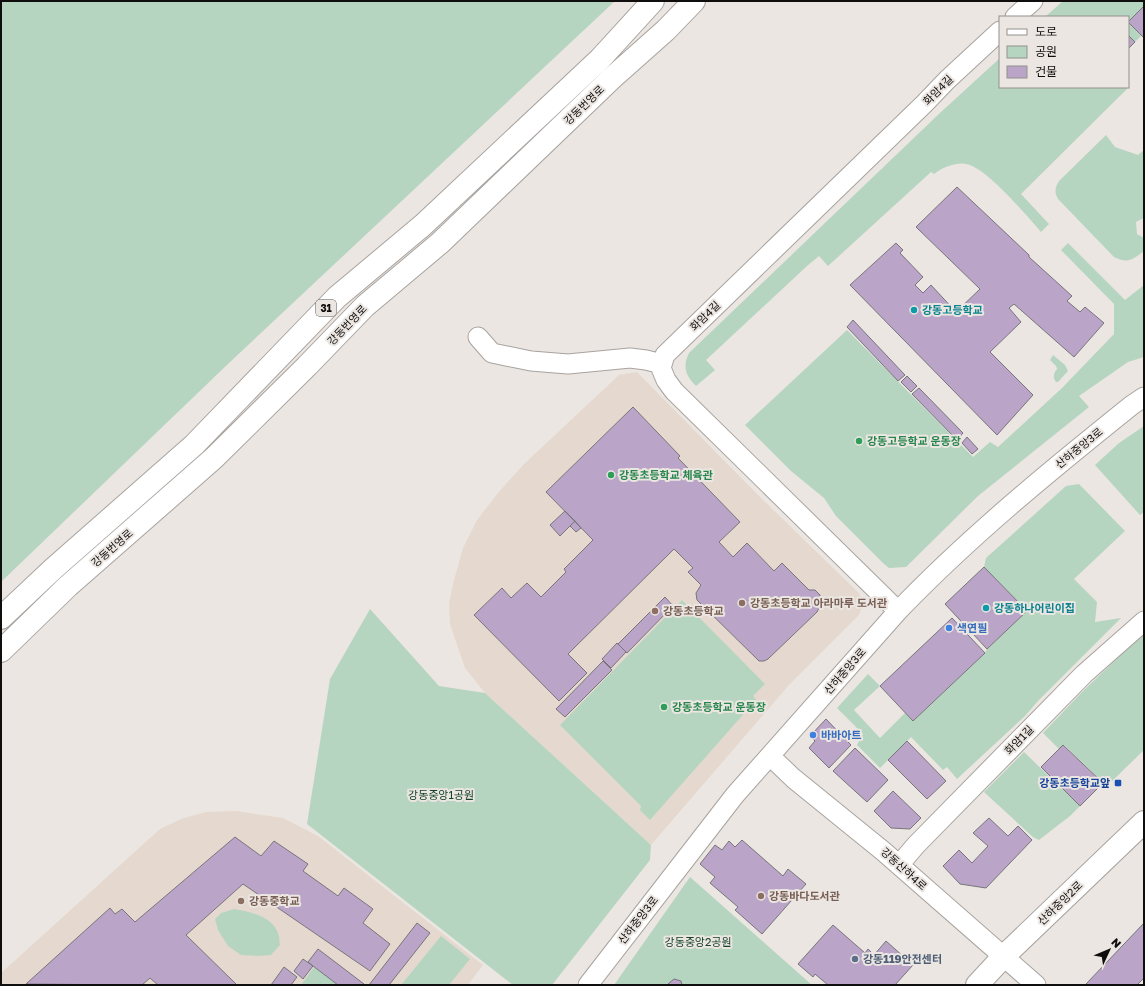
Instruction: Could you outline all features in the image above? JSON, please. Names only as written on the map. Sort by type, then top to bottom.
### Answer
[{"type":"main road","name":"강동번영로","points":[[1,618],[59,564],[194,445],[337,297],[429,220],[600,59],[653,1]]},
{"type":"main road","name":"강동번영로","points":[[1,651],[68,586],[214,458],[365,306],[440,243],[612,78],[666,30],[694,1]]},
{"type":"main road","name":"산하중앙2로","points":[[977,985],[1003,957],[1144,822]]},
{"type":"street","points":[[1017,16],[1033,1]]},
{"type":"street","name":"화암4길","points":[[662,364],[665,355],[947,80],[999,32]]},
{"type":"street","points":[[478,337],[492,353],[531,361],[568,364],[630,358],[662,364],[661,368],[666,380],[674,391],[898,611]]},
{"type":"street","name":"산하중앙3로","points":[[588,985],[734,795],[898,611],[921,587],[1004,511],[1066,458],[1144,397]]},
{"type":"street","name":"화암1길","points":[[899,865],[916,845],[1084,674],[1144,621]]},
{"type":"street","name":"강동산하4로","points":[[770,756],[793,778],[883,851],[1036,985]]},
{"type":"shaded area","name":"강동초등학교","points":[[637,372],[757,494],[859,593],[863,606],[858,616],[789,685],[651,845],[485,693],[465,668],[450,624],[449,603],[463,548],[477,520],[498,493],[524,464],[619,375]]},
{"type":"shaded area","name":"강동중학교","points":[[236,811],[283,818],[318,836],[483,965],[468,985],[1,985],[1,973],[160,829],[181,819],[206,812]]},
{"type":"green space","points":[[1,1],[615,1],[229,363],[1,582]]},
{"type":"green space","points":[[1063,1],[1144,1],[1144,6],[1129,21],[1129,16],[1046,16]]},
{"type":"green space","points":[[1129,23],[1141,36],[1135,42],[1129,36]]},
{"type":"green space","points":[[999,59],[999,88],[1127,88],[1021,194],[1049,224],[1041,232],[995,182],[974,167],[966,164],[957,164],[934,174],[931,172],[828,266],[819,256],[807,266],[706,360],[715,370],[696,386],[686,371],[686,363],[689,353],[941,112]]},
{"type":"green space","points":[[1106,135],[1115,147],[1138,155],[1144,150],[1144,218],[1136,222],[1137,234],[1144,238],[1144,251],[1136,257],[1126,261],[1114,257],[1058,199],[1056,194],[1056,188],[1059,181]]},
{"type":"green space","name":"강동고등학교 운동장","points":[[1068,243],[1125,300],[1144,285],[1144,357],[1128,362],[1079,396],[1089,407],[978,496],[906,567],[889,568],[836,516],[824,498],[791,471],[745,425],[847,330],[973,457],[990,442],[998,447],[1062,388],[1114,334],[1114,304],[1061,250]]},
{"type":"green space","points":[[1053,355],[1065,365],[1068,371],[1058,382],[1056,382],[1054,377],[1057,369],[1056,366],[1050,360]]},
{"type":"green space","points":[[1144,426],[1144,512],[1140,515],[1095,465],[1119,443]]},
{"type":"green space","points":[[1079,484],[1125,531],[1074,579],[1097,602],[1095,622],[1121,618],[1038,701],[1025,716],[957,779],[947,767],[943,770],[911,737],[880,768],[857,745],[863,734],[837,708],[868,674],[880,686],[854,710],[880,738],[905,713],[913,721],[1027,611],[984,567],[986,558],[1066,486]]},
{"type":"green space","name":"강동초등학교 운동장","points":[[682,600],[765,684],[753,696],[756,700],[650,820],[640,810],[641,806],[560,725]]},
{"type":"green space","name":"강동중앙1공원","points":[[370,609],[439,686],[485,693],[651,845],[650,860],[552,985],[513,985],[307,824],[330,679]]},
{"type":"green space","points":[[1144,633],[1144,750],[1107,786],[1064,745],[1059,749],[1043,733],[1083,691]]},
{"type":"green space","points":[[1024,752],[1080,806],[1070,816],[1039,840],[1033,837],[984,792]]},
{"type":"green space","name":"강동중앙2공원","points":[[690,877],[812,985],[614,985]]},
{"type":"green space","points":[[234,909],[261,916],[272,924],[279,936],[280,945],[271,955],[241,955],[228,946],[218,930],[215,919],[221,913]]},
{"type":"green space","points":[[441,936],[470,959],[449,985],[401,985]]},
{"type":"green space","points":[[314,967],[338,985],[301,985]]},
{"type":"building","points":[[1144,6],[1144,38],[1129,23],[1129,21]]},
{"type":"building","points":[[1129,36],[1135,42],[1129,48]]},
{"type":"building","name":"강동고등학교","points":[[957,187],[1029,255],[1029,257],[1072,296],[1067,301],[1080,312],[1085,307],[1104,323],[1074,357],[1014,304],[1009,308],[1021,322],[990,352],[1033,395],[997,435],[850,285],[896,243],[903,250],[900,253],[923,277],[915,285],[923,293],[931,285],[956,312],[980,289],[916,227]]},
{"type":"building","points":[[853,320],[905,375],[898,381],[847,327]]},
{"type":"building","points":[[907,376],[917,386],[911,392],[901,382]]},
{"type":"building","points":[[919,388],[963,433],[957,440],[912,394]]},
{"type":"building","name":"강동초등학교","points":[[633,407],[680,456],[678,458],[740,522],[719,542],[733,557],[747,543],[774,571],[782,563],[809,590],[815,590],[820,595],[821,604],[817,612],[768,659],[759,661],[697,600],[696,593],[701,585],[688,572],[693,568],[674,549],[568,654],[587,673],[559,701],[474,615],[502,588],[511,598],[527,583],[541,597],[566,572],[564,569],[593,540],[546,492]]},
{"type":"building","points":[[967,437],[978,449],[972,454],[962,443]]},
{"type":"building","points":[[565,511],[575,521],[560,536],[550,525]]},
{"type":"building","points":[[575,521],[581,528],[576,532],[570,526]]},
{"type":"building","name":"강동하나어린이집","points":[[984,567],[1027,611],[987,649],[945,604]]},
{"type":"building","points":[[665,597],[673,606],[627,653],[618,644]]},
{"type":"building","points":[[952,618],[985,653],[913,721],[880,686]]},
{"type":"building","points":[[617,643],[626,652],[611,668],[602,659]]},
{"type":"building","points":[[603,661],[612,670],[565,717],[556,709]]},
{"type":"building","points":[[826,719],[851,745],[829,768],[809,748],[815,741],[810,736]]},
{"type":"building","points":[[907,741],[946,781],[927,799],[888,760]]},
{"type":"building","points":[[1063,745],[1103,783],[1080,806],[1041,767]]},
{"type":"building","points":[[855,748],[888,780],[867,802],[833,771]]},
{"type":"building","points":[[893,791],[921,818],[910,829],[891,828],[874,811]]},
{"type":"building","points":[[989,818],[1008,836],[1018,826],[1032,840],[986,888],[960,884],[943,866],[959,850],[972,863],[988,846],[973,833]]},
{"type":"building","name":"강동중학교","points":[[235,837],[261,856],[274,841],[308,864],[303,871],[338,896],[344,888],[373,909],[363,923],[390,944],[370,971],[243,884],[186,935],[237,985],[158,985],[150,978],[142,985],[26,984],[110,908],[115,914],[122,909],[135,922]]},
{"type":"building","name":"강동바다도서관","points":[[742,840],[783,876],[788,869],[806,884],[762,934],[735,910],[738,907],[710,883],[715,877],[700,864],[715,845],[722,850],[729,841],[735,847]]},
{"type":"building","points":[[417,923],[430,933],[389,985],[369,985]]},
{"type":"building","points":[[1144,923],[1144,978],[1137,985],[1086,984]]},
{"type":"building","name":"강동119안전센터","points":[[833,925],[865,953],[868,949],[874,955],[886,941],[913,965],[895,985],[828,985],[815,974],[813,977],[798,964]]},
{"type":"building","points":[[318,949],[364,984],[338,985],[313,966],[308,962]]},
{"type":"building","points":[[303,959],[313,966],[303,979],[294,971]]},
{"type":"building","points":[[284,967],[297,977],[291,985],[271,985]]},
{"type":"building","points":[[674,979],[681,981],[682,985],[668,985]]},
{"type":"place","name":"강동고등학교","points":[[914,310]]},
{"type":"place","name":"강동고등학교 운동장","points":[[859,441]]},
{"type":"place","name":"강동초등학교 체육관","points":[[611,475]]},
{"type":"place","name":"강동초등학교 아라마루 도서관","points":[[742,603]]},
{"type":"place","name":"강동하나어린이집","points":[[986,608]]},
{"type":"place","name":"강동초등학교","points":[[655,611]]},
{"type":"place","name":"색연필","points":[[949,628]]},
{"type":"place","name":"강동초등학교 운동장","points":[[664,707]]},
{"type":"place","name":"바바아트","points":[[813,735]]},
{"type":"place","name":"강동초등학교앞","points":[[1118,783]]},
{"type":"place","name":"강동바다도서관","points":[[761,896]]},
{"type":"place","name":"강동중학교","points":[[241,901]]},
{"type":"place","name":"강동119안전센터","points":[[855,959]]}]
